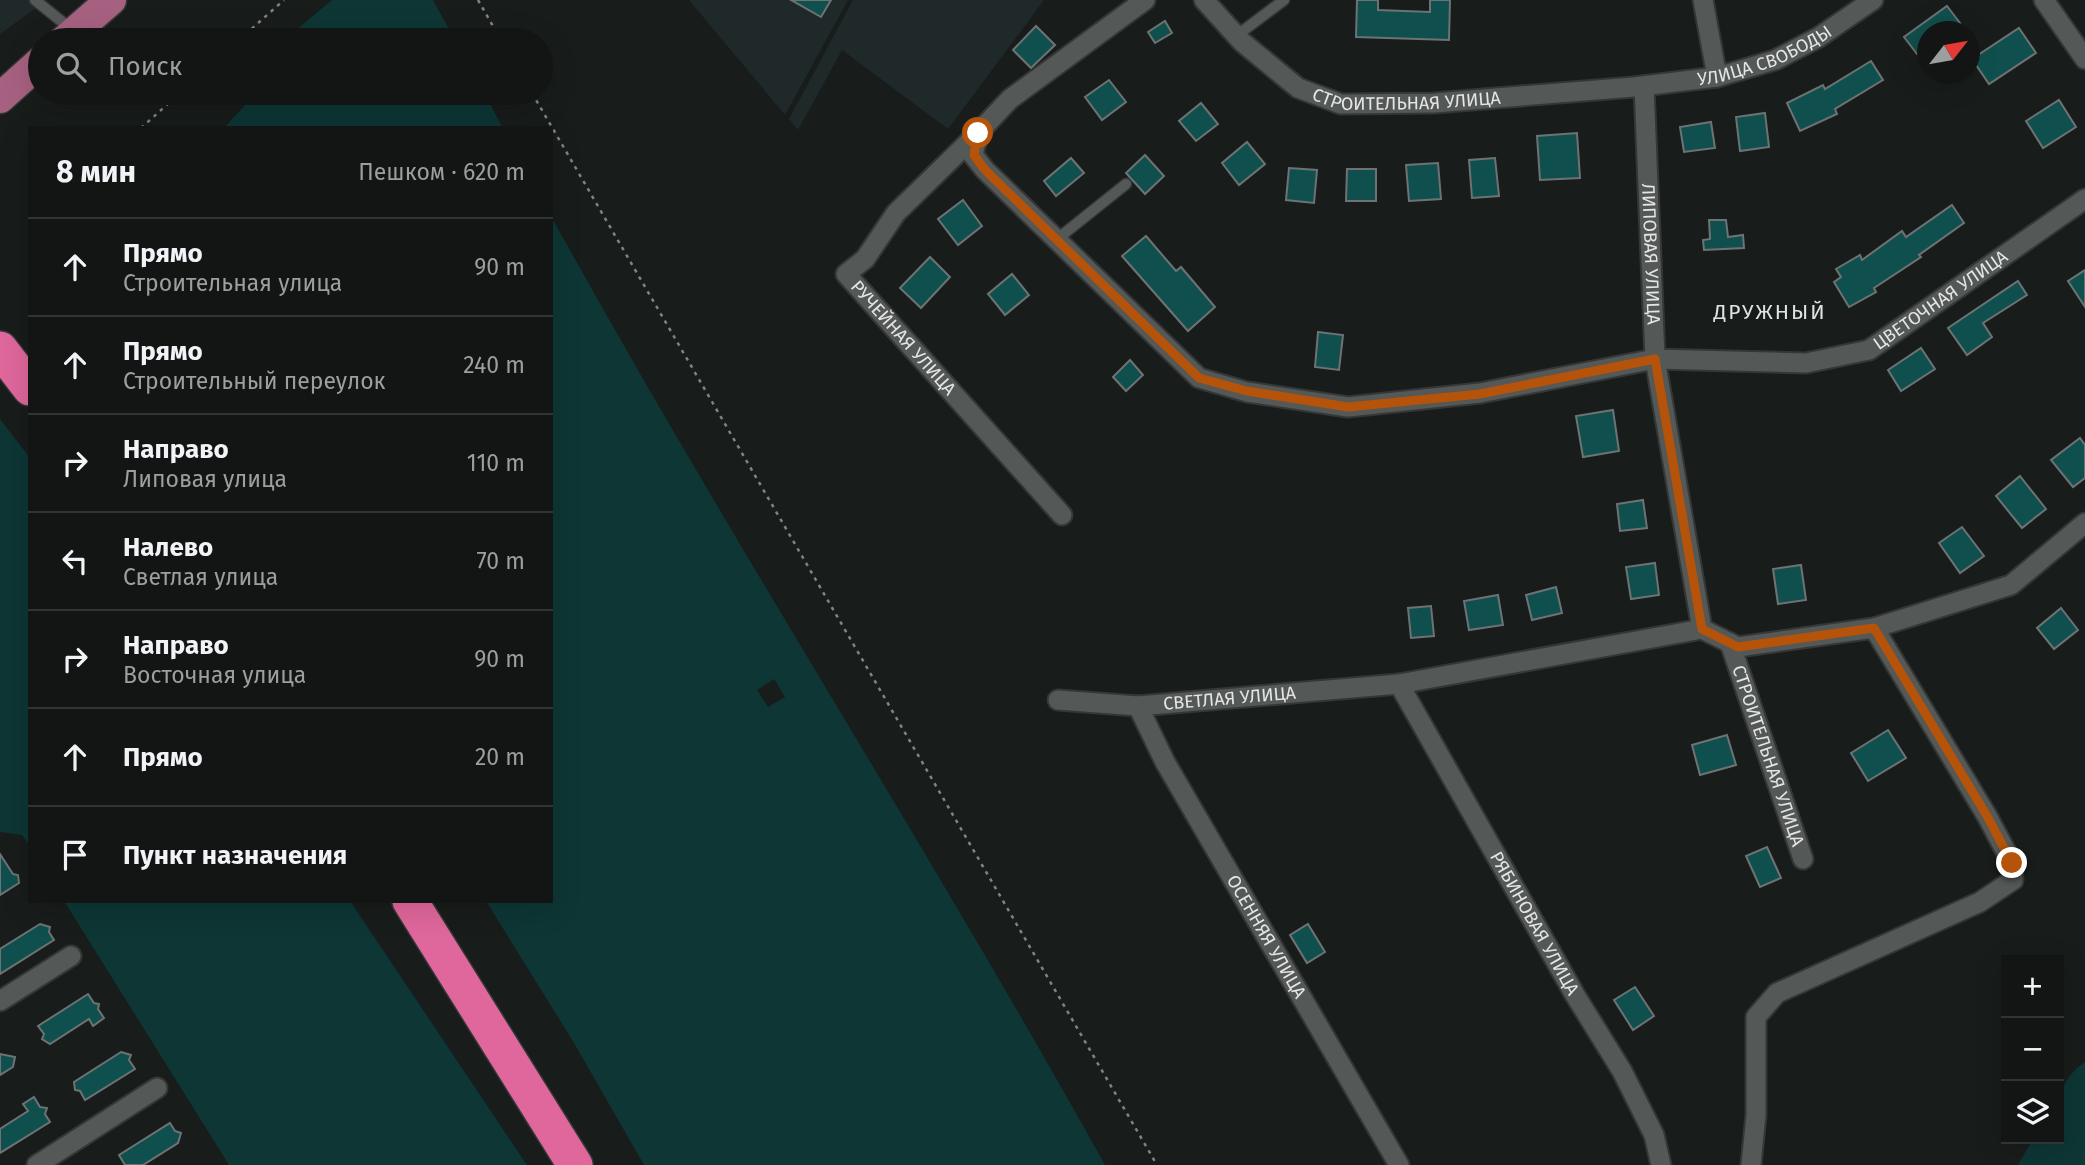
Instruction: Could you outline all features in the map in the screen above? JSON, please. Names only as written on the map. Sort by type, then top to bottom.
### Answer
[{"type":"highway","points":[[0,349],[28,385]]},
{"type":"highway","points":[[411,903],[575,1165]]},
{"type":"main road","points":[[79,28],[111,0]]},
{"type":"main road","points":[[0,98],[28,73]]},
{"type":"street","points":[[1056,240],[985,170],[974,155],[978,133],[1010,99],[1145,0]]},
{"type":"street","name":"СТРОИТЕЛЬНАЯ УЛИЦА","points":[[1204,0],[1236,36],[1298,88],[1342,104],[1434,103],[1644,86]]},
{"type":"street","points":[[1703,0],[1717,77]]},
{"type":"street","name":"УЛИЦА СВОБОДЫ","points":[[1644,86],[1717,77],[1775,61],[1819,37],[1873,0]]},
{"type":"street","points":[[2043,0],[2085,59]]},
{"type":"street","name":"ЛИПОВАЯ УЛИЦА","points":[[1644,86],[1655,359],[1702,629]]},
{"type":"street","name":"РУЧЕЙНАЯ УЛИЦА","points":[[978,133],[896,213],[865,259],[846,274],[1062,515]]},
{"type":"street","name":"ЦВЕТОЧНАЯ УЛИЦА","points":[[1056,240],[1199,378],[1247,391],[1348,407],[1480,394],[1655,359],[1806,363],[1869,350],[1923,315],[2085,199]]},
{"type":"street","points":[[1730,643],[1738,647],[1874,628],[2011,585],[2085,523]]},
{"type":"street","points":[[1751,1165],[1756,1115],[1756,1017],[1777,993],[1980,902],[2013,880],[2012,863],[1987,816],[1874,628]]},
{"type":"street","name":"СТРОИТЕЛЬНАЯ УЛИЦА","points":[[1702,629],[1730,643],[1804,859]]},
{"type":"street","name":"СВЕТЛАЯ УЛИЦА","points":[[1058,700],[1138,706],[1399,684],[1702,629]]},
{"type":"street","name":"РЯБИНОВАЯ УЛИЦА","points":[[1399,684],[1622,1071],[1654,1135],[1661,1165]]},
{"type":"street","name":"ОСЕННЯЯ УЛИЦА","points":[[1138,706],[1165,762],[1399,1165]]},
{"type":"street","points":[[0,1002],[71,956]]},
{"type":"street","points":[[37,1165],[157,1088]]},
{"type":"lane","points":[[35,0],[62,28]]},
{"type":"lane","points":[[1236,36],[1284,0]]},
{"type":"lane","points":[[1056,240],[1126,184]]},
{"type":"path","points":[[252,28],[284,0]]},
{"type":"path","points":[[478,0],[494,28]]},
{"type":"path","points":[[143,126],[167,105]]},
{"type":"path","points":[[539,105],[551,126]]},
{"type":"path","points":[[553,129],[1157,1165]]},
{"type":"shaded area","points":[[0,0],[47,0],[0,34]]},
{"type":"shaded area","points":[[332,0],[433,0],[448,28],[298,28]]},
{"type":"shaded area","points":[[689,0],[848,0],[785,115]]},
{"type":"shaded area","points":[[853,0],[1044,0],[948,129],[842,50],[798,130],[789,119]]},
{"type":"shaded area","points":[[245,105],[491,105],[502,126],[226,126]]},
{"type":"shaded area","points":[[553,220],[687,455],[968,927],[1105,1165],[644,1165],[574,1043],[487,903],[553,903]],"holes":[[[774,679],[785,697],[768,707],[757,690]]]},
{"type":"shaded area","points":[[0,419],[28,455],[28,843],[22,835],[0,832]]},
{"type":"shaded area","points":[[65,903],[351,903],[527,1165],[229,1165]]},
{"type":"shaded area","points":[[2085,1062],[2085,1165],[2018,1165],[2030,1144],[2064,1144],[2064,1087],[2075,1070]]},
{"type":"building","points":[[791,0],[831,0],[821,17]]},
{"type":"building","points":[[1357,0],[1378,0],[1378,10],[1430,12],[1430,0],[1450,0],[1449,40],[1356,37]]},
{"type":"building","points":[[1947,6],[1958,21],[1926,21]]},
{"type":"building","points":[[1165,21],[1172,33],[1155,43],[1148,32]]},
{"type":"building","points":[[1036,26],[1055,45],[1031,68],[1013,50]]},
{"type":"building","points":[[1917,28],[1917,54],[1904,37]]},
{"type":"building","points":[[2019,28],[2036,53],[1989,84],[1980,71],[1980,54]]},
{"type":"building","points":[[1871,61],[1883,80],[1835,109],[1837,114],[1800,131],[1787,103],[1823,85],[1825,89]]},
{"type":"building","points":[[1109,80],[1126,102],[1102,120],[1085,97]]},
{"type":"building","points":[[2059,100],[2076,127],[2043,148],[2026,121]]},
{"type":"building","points":[[1201,103],[1218,124],[1196,141],[1179,121]]},
{"type":"building","points":[[1765,113],[1769,147],[1740,151],[1736,117]]},
{"type":"building","points":[[1711,122],[1715,148],[1684,152],[1680,127]]},
{"type":"building","points":[[1577,133],[1580,178],[1540,180],[1537,136]]},
{"type":"building","points":[[1247,142],[1265,164],[1239,185],[1222,163]]},
{"type":"building","points":[[1145,155],[1164,176],[1145,194],[1126,173]]},
{"type":"building","points":[[1071,158],[1084,173],[1056,196],[1044,181]]},
{"type":"building","points":[[1495,158],[1499,196],[1472,198],[1469,160]]},
{"type":"building","points":[[1438,163],[1441,199],[1409,201],[1406,165]]},
{"type":"building","points":[[1289,168],[1317,170],[1314,203],[1286,200]]},
{"type":"building","points":[[1347,169],[1376,169],[1376,201],[1346,201]]},
{"type":"building","points":[[963,200],[982,226],[958,245],[938,219]]},
{"type":"building","points":[[1952,205],[1964,223],[1919,255],[1921,257],[1874,288],[1876,292],[1849,307],[1834,282],[1841,277],[1836,269],[1860,255],[1862,260],[1902,231],[1906,237]]},
{"type":"building","points":[[1709,220],[1726,220],[1728,237],[1743,235],[1744,248],[1704,250],[1703,240],[1710,239]]},
{"type":"building","points":[[1146,236],[1176,271],[1181,267],[1215,307],[1188,331],[1122,256]]},
{"type":"building","points":[[930,257],[950,277],[921,308],[900,288]]},
{"type":"building","points":[[2085,270],[2085,307],[2068,281]]},
{"type":"building","points":[[1012,274],[1029,295],[1005,315],[988,294]]},
{"type":"building","points":[[2018,281],[2027,295],[1983,323],[1992,337],[1967,355],[1948,328]]},
{"type":"building","points":[[1318,332],[1343,335],[1339,370],[1315,367]]},
{"type":"building","points":[[1921,348],[1935,369],[1901,391],[1888,370]]},
{"type":"building","points":[[1130,360],[1143,375],[1126,391],[1113,377]]},
{"type":"building","points":[[1613,410],[1619,451],[1583,457],[1576,416]]},
{"type":"building","points":[[2080,438],[2085,445],[2085,478],[2073,487],[2051,460]]},
{"type":"building","points":[[2020,476],[2046,509],[2022,528],[1996,496]]},
{"type":"building","points":[[1643,500],[1647,528],[1620,531],[1617,504]]},
{"type":"building","points":[[1962,527],[1984,556],[1960,573],[1939,543]]},
{"type":"building","points":[[1655,563],[1659,595],[1631,599],[1626,567]]},
{"type":"building","points":[[1801,565],[1806,600],[1778,604],[1773,569]]},
{"type":"building","points":[[1556,587],[1562,613],[1532,620],[1526,595]]},
{"type":"building","points":[[1498,595],[1503,625],[1469,630],[1464,601]]},
{"type":"building","points":[[1431,606],[1434,636],[1411,638],[1408,608]]},
{"type":"building","points":[[2061,608],[2078,630],[2054,649],[2037,628]]},
{"type":"building","points":[[1888,730],[1906,758],[1868,781],[1851,753]]},
{"type":"building","points":[[1727,735],[1736,765],[1700,775],[1692,745]]},
{"type":"building","points":[[1767,847],[1781,878],[1760,887],[1746,856]]},
{"type":"building","points":[[0,854],[13,874],[18,875],[19,883],[0,895]]},
{"type":"building","points":[[40,924],[50,927],[49,932],[54,940],[0,974],[0,949]]},
{"type":"building","points":[[1308,924],[1325,952],[1307,963],[1290,935]]},
{"type":"building","points":[[1635,987],[1654,1016],[1633,1030],[1614,1000]]},
{"type":"building","points":[[88,994],[94,1003],[99,1004],[98,1009],[104,1018],[93,1026],[89,1019],[50,1044],[42,1039],[44,1034],[38,1026]]},
{"type":"building","points":[[121,1052],[131,1055],[129,1060],[135,1069],[85,1100],[80,1091],[75,1090],[74,1082]]},
{"type":"building","points":[[0,1054],[15,1057],[13,1067],[0,1075]]},
{"type":"building","points":[[34,1097],[40,1107],[47,1108],[45,1114],[50,1122],[0,1153],[0,1129],[28,1111],[23,1104]]},
{"type":"building","points":[[170,1123],[175,1131],[181,1133],[178,1143],[143,1165],[125,1165],[119,1155]]},
{"type":"district","name":"ДРУЖНЫЙ","points":[[1770,312]]},
{"type":"route","points":[[978,133],[974,155],[985,170],[1199,378],[1247,391],[1348,407],[1480,394],[1655,359],[1702,629],[1738,647],[1874,628],[1987,816],[2012,863]]}]
